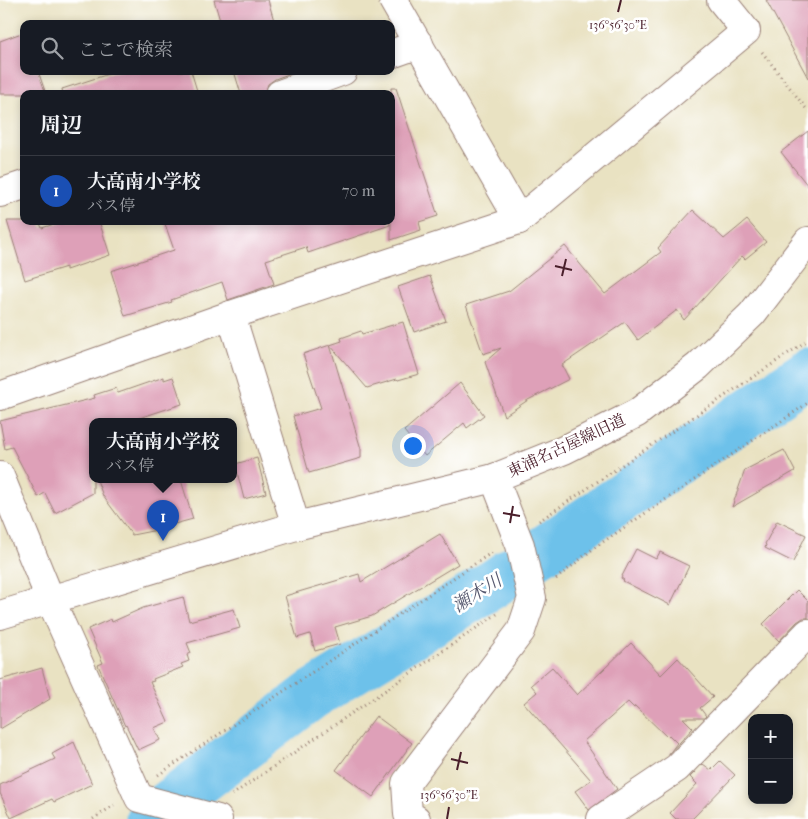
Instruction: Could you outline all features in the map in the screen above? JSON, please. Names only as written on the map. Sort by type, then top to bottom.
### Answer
[{"type":"street","points":[[394,0],[519,220]]},
{"type":"street","points":[[0,396],[231,315],[519,220],[746,31],[721,0]]},
{"type":"street","points":[[395,53],[419,44]]},
{"type":"street","points":[[291,90],[332,75]]},
{"type":"street","points":[[0,193],[20,186]]},
{"type":"street","name":"東浦名古屋線旧道","points":[[532,594],[518,541],[494,478],[564,450],[637,413],[698,366],[752,314],[808,241]]},
{"type":"street","points":[[231,315],[296,526]]},
{"type":"street","points":[[0,476],[51,601],[137,794],[206,816]]},
{"type":"street","points":[[0,615],[296,526],[494,478]]},
{"type":"street","points":[[416,819],[408,814],[406,783],[521,630],[532,594]]},
{"type":"street","points":[[601,819],[677,768],[808,633]]},
{"type":"path","points":[[746,31],[808,111]]},
{"type":"path","points":[[93,819],[137,794],[518,541],[808,340]]},
{"type":"path","points":[[206,816],[225,800],[499,612],[532,594],[594,548],[808,403]]},
{"type":"building","points":[[214,0],[268,0],[274,20],[220,20]]},
{"type":"building","points":[[766,0],[808,0],[808,78]]},
{"type":"building","points":[[20,34],[20,75],[39,75],[45,90],[20,90],[20,94],[0,94],[0,41]]},
{"type":"building","points":[[106,75],[192,75],[197,90],[62,90]]},
{"type":"building","points":[[235,75],[286,75],[268,84],[266,90],[240,90]]},
{"type":"building","points":[[391,88],[396,88],[438,216],[419,222],[421,230],[391,240],[391,225],[395,225],[395,90],[391,90]]},
{"type":"building","points":[[808,131],[808,186],[781,152]]},
{"type":"building","points":[[693,210],[724,239],[747,220],[766,242],[745,259],[742,256],[684,320],[677,310],[638,340],[625,322],[562,365],[569,379],[528,400],[504,416],[485,362],[501,348],[483,354],[466,305],[509,291],[565,246],[605,294],[661,252],[658,248]]},
{"type":"building","points":[[7,221],[20,221],[20,225],[41,225],[42,228],[51,225],[100,225],[110,255],[66,270],[66,267],[25,280]]},
{"type":"building","points":[[165,225],[390,225],[308,253],[306,247],[266,260],[274,284],[228,300],[222,282],[171,300],[172,302],[125,316],[111,271],[174,250]]},
{"type":"building","points":[[430,276],[446,321],[414,332],[398,287]]},
{"type":"building","points":[[403,322],[419,374],[367,388],[330,345],[342,341],[341,338],[361,331],[362,334]]},
{"type":"building","points":[[330,345],[361,449],[361,458],[309,473],[293,416],[321,408],[303,354]]},
{"type":"building","points":[[164,377],[164,380],[173,377],[182,404],[139,418],[89,418],[89,483],[93,483],[93,493],[55,513],[45,493],[38,497],[12,447],[5,449],[0,421],[95,398],[94,395],[116,388],[118,393]]},
{"type":"building","points":[[460,383],[484,415],[467,428],[464,423],[425,456],[404,431]]},
{"type":"building","points":[[784,450],[795,471],[732,507],[745,470]]},
{"type":"building","points":[[257,458],[266,493],[244,499],[237,472],[237,463]]},
{"type":"building","points":[[98,483],[182,483],[193,519],[157,530],[132,535],[103,496]]},
{"type":"building","points":[[777,521],[806,535],[793,562],[765,548],[765,544]]},
{"type":"building","points":[[440,534],[458,564],[372,616],[335,627],[340,644],[315,651],[310,634],[297,638],[285,596],[359,574],[361,582]]},
{"type":"building","points":[[636,549],[656,559],[660,552],[689,566],[670,605],[623,581],[621,578]]},
{"type":"building","points":[[797,590],[808,601],[808,618],[803,618],[797,622],[779,641],[763,624]]},
{"type":"building","points":[[183,597],[189,621],[234,609],[240,628],[187,643],[191,653],[187,655],[189,661],[181,664],[183,667],[150,682],[168,722],[154,728],[160,740],[138,750],[125,726],[98,665],[103,663],[88,629],[111,619],[112,622],[143,608]]},
{"type":"building","points":[[631,643],[661,675],[678,658],[713,697],[700,708],[706,716],[704,718],[683,718],[693,728],[668,755],[677,743],[669,735],[667,737],[635,706],[634,708],[628,702],[584,741],[617,789],[589,810],[575,791],[591,780],[524,703],[537,692],[531,685],[552,667],[577,695]]},
{"type":"building","points":[[42,668],[50,699],[0,729],[0,680]]},
{"type":"building","points":[[376,716],[412,743],[373,797],[336,770]]},
{"type":"building","points":[[74,742],[92,784],[54,802],[52,799],[11,818],[0,793],[0,785],[55,759],[52,754]]},
{"type":"building","points":[[720,761],[735,775],[692,819],[676,819],[670,813],[697,784],[690,777],[703,764],[711,770]]},
{"type":"waterway","name":"瀬木川","points":[[150,819],[312,695],[493,584],[808,373]]},
{"type":"place","name":"大高南小学校","points":[[163,541]]}]
